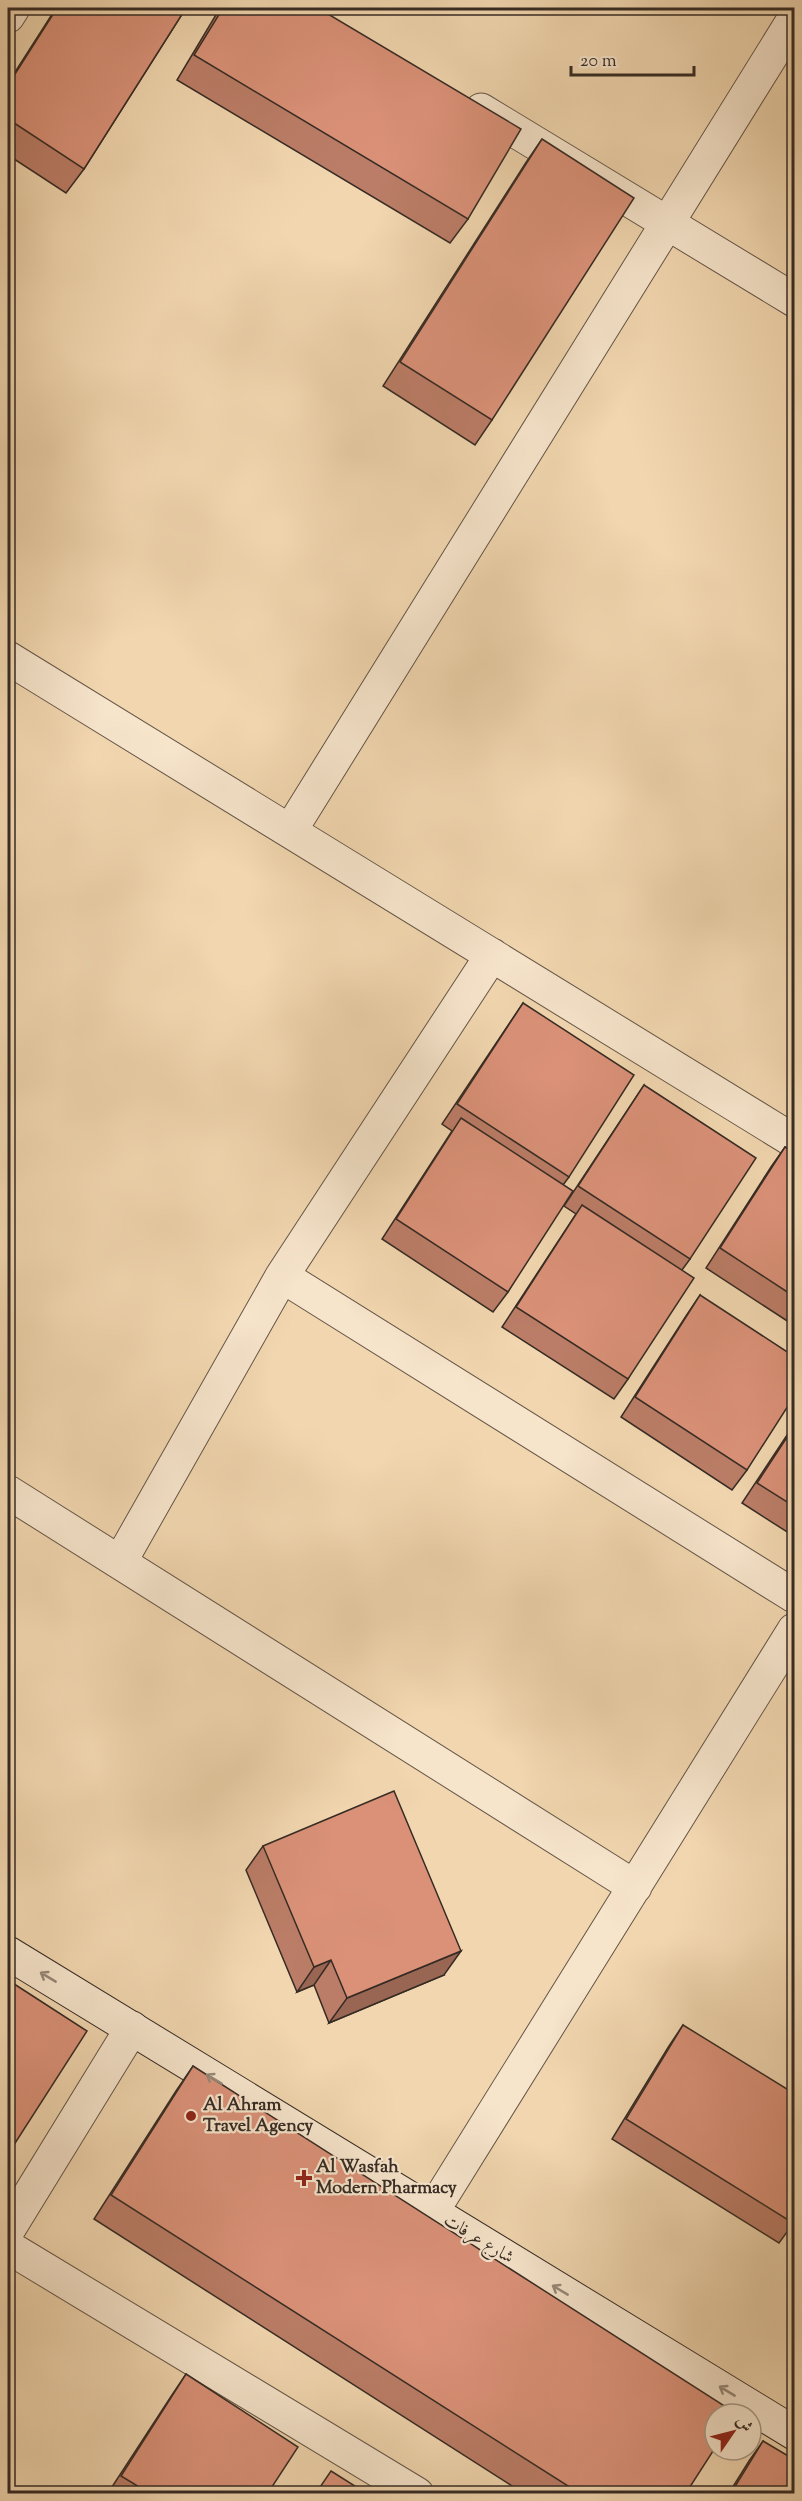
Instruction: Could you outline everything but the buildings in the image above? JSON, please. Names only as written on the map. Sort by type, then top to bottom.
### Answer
[{"type":"street","points":[[8,16],[13,8]]},
{"type":"street","points":[[290,831],[795,19]]},
{"type":"street","points":[[455,94],[795,300]]},
{"type":"street","points":[[8,658],[795,1141]]},
{"type":"street","points":[[120,1562],[282,1276],[492,955]]},
{"type":"street","points":[[282,1276],[795,1596]]},
{"type":"street","points":[[8,1492],[635,1887]]},
{"type":"street","points":[[432,2212],[795,1630]]},
{"type":"street","name":"شارع عرفات","points":[[8,1953],[795,2433]]},
{"type":"street","points":[[8,2230],[132,2028]]},
{"type":"street","points":[[8,2247],[417,2493]]},
{"type":"place","name":"Al Ahram Travel Agency","points":[[191,2116]]},
{"type":"place","name":"Al Wasfah Modern Pharmacy","points":[[304,2178]]}]
